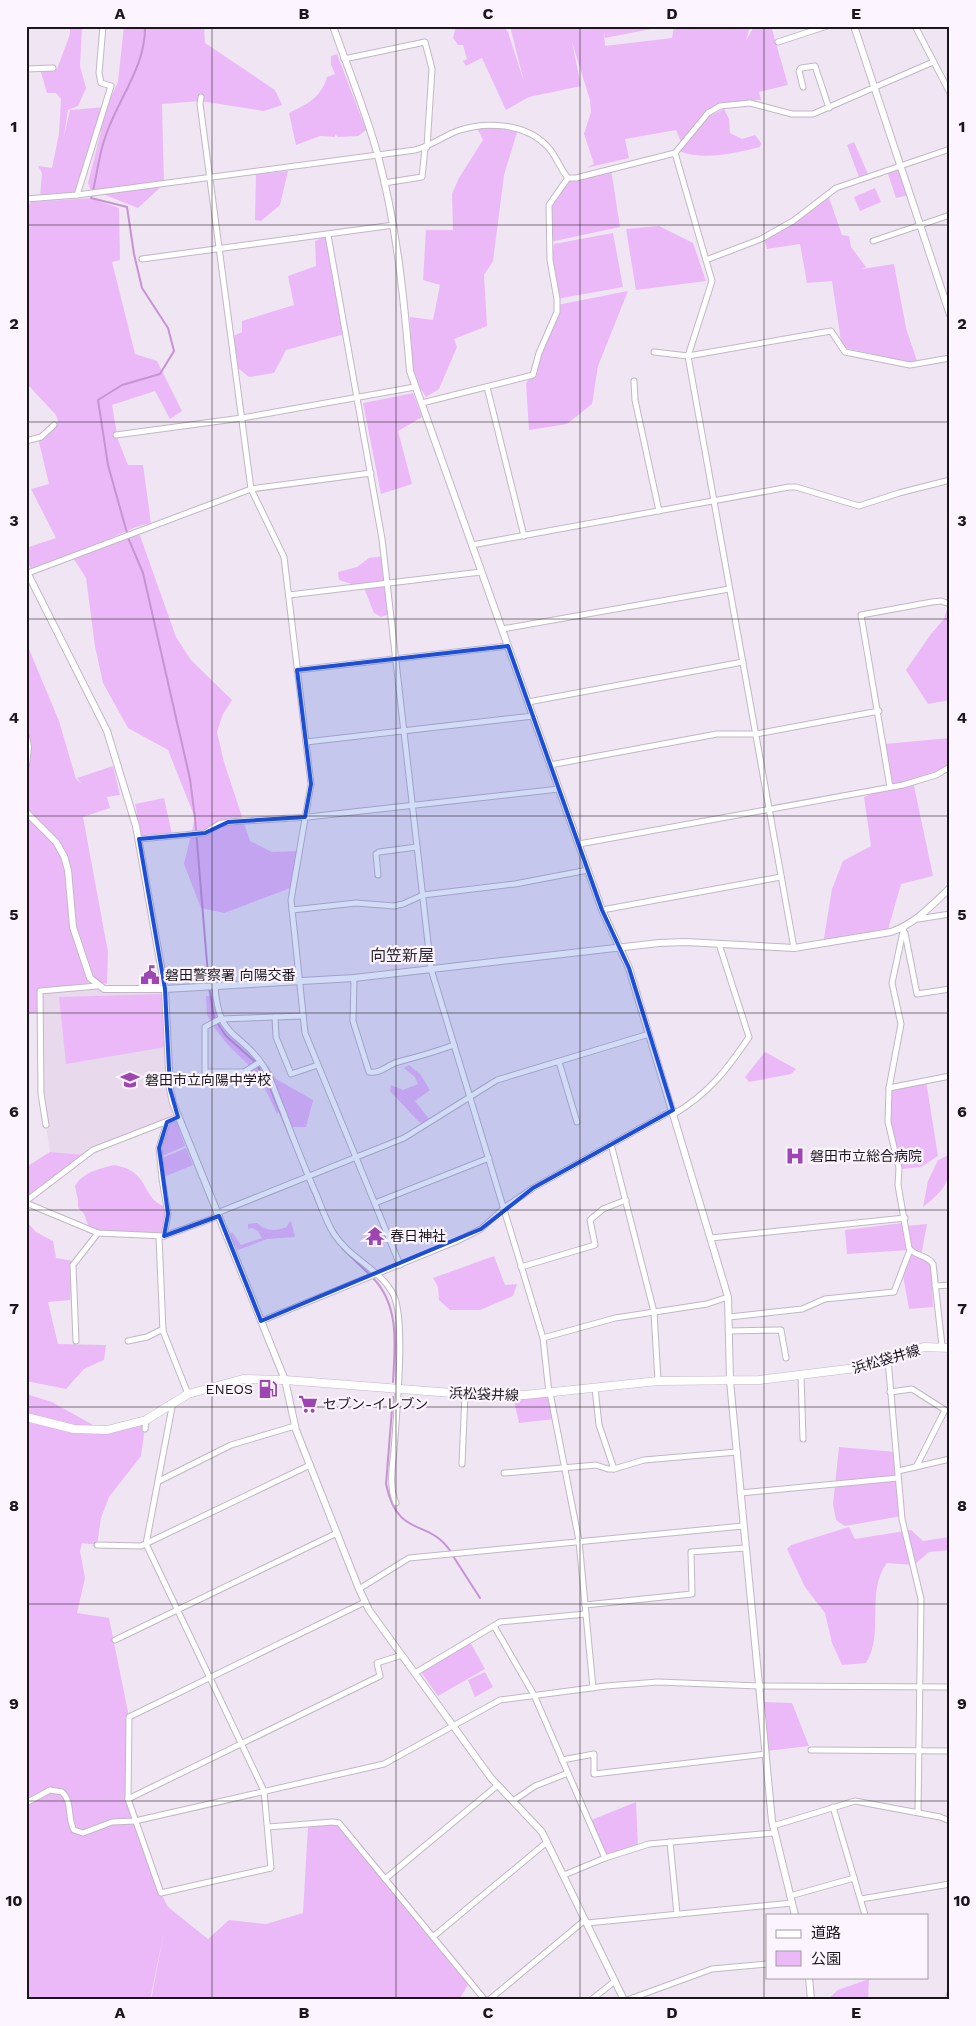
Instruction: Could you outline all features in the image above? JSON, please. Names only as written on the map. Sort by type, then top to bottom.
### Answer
[{"type":"main road","name":"浜松袋井線","points":[[26,1416],[85,1430],[107,1430],[146,1420],[188,1394],[243,1379],[285,1380],[465,1394],[550,1393],[658,1381],[730,1382],[801,1375],[864,1367],[924,1348],[946,1347]]},
{"type":"street","points":[[77,195],[111,86],[101,84],[99,73],[103,26]]},
{"type":"street","points":[[333,26],[378,155],[394,225],[405,302],[410,371],[602,910],[617,947],[629,968],[728,1297],[730,1382],[736,1452],[774,1829],[795,1914]]},
{"type":"street","points":[[778,42],[827,26]]},
{"type":"street","points":[[854,26],[920,225],[946,294],[950,315]]},
{"type":"street","points":[[915,26],[950,93]]},
{"type":"street","points":[[344,59],[426,42],[432,69],[432,80],[422,177],[384,183]]},
{"type":"street","points":[[422,403],[529,377],[536,371],[539,352],[557,312],[557,299],[550,260],[549,205],[568,178],[675,153],[708,112],[720,106],[750,103],[803,116],[829,108],[934,62]]},
{"type":"street","points":[[803,86],[799,71],[801,68],[815,66],[829,108]]},
{"type":"street","points":[[26,69],[53,68]]},
{"type":"street","points":[[201,97],[251,489],[284,557],[311,784],[290,900],[304,1033],[400,1265]]},
{"type":"street","points":[[26,199],[77,195],[426,148],[455,132],[483,125],[518,129],[539,138],[549,148],[568,178]]},
{"type":"street","points":[[706,260],[773,232],[793,221],[836,188],[950,149]]},
{"type":"street","points":[[675,153],[712,281],[688,356],[794,948]]},
{"type":"street","points":[[873,241],[950,215]]},
{"type":"street","points":[[142,259],[220,250],[394,225]]},
{"type":"street","points":[[328,235],[370,473],[387,583],[431,969],[543,1338],[550,1393],[579,1541],[593,1688]]},
{"type":"street","points":[[654,352],[688,356],[832,331],[845,352],[910,365],[950,358]]},
{"type":"street","points":[[634,381],[635,400],[658,511]]},
{"type":"street","points":[[116,436],[242,418],[415,387]]},
{"type":"street","points":[[487,388],[524,536]]},
{"type":"street","points":[[26,441],[41,437],[54,425]]},
{"type":"street","points":[[370,473],[251,489],[27,572],[107,731],[139,839],[165,989],[170,1089],[178,1117],[285,1380],[295,1426],[365,1602],[498,1785],[536,1825],[564,1875],[614,1981],[625,2000],[712,1969],[766,1964]]},
{"type":"street","points":[[472,545],[796,487],[859,506],[899,493],[950,480]]},
{"type":"street","points":[[288,595],[481,572]]},
{"type":"street","points":[[502,629],[730,589]]},
{"type":"street","points":[[890,787],[879,711],[861,615],[940,601],[950,604]]},
{"type":"street","points":[[297,670],[508,646]]},
{"type":"street","points":[[528,702],[743,662]]},
{"type":"street","points":[[550,765],[717,734],[756,734],[879,711]]},
{"type":"street","points":[[306,742],[533,716]]},
{"type":"street","points":[[26,738],[28,747],[26,765]]},
{"type":"street","points":[[578,844],[890,787],[936,775],[950,767]]},
{"type":"street","points":[[139,839],[205,833],[219,824],[228,822],[305,817],[559,789]]},
{"type":"street","points":[[26,812],[56,842],[67,862],[73,927],[90,978],[97,986],[104,989],[165,989],[300,983],[617,947],[677,942],[794,948],[891,932],[918,919],[950,888]]},
{"type":"street","points":[[378,875],[376,854],[417,846]]},
{"type":"street","points":[[292,910],[356,903],[394,906],[423,895],[514,884],[588,870]]},
{"type":"street","points":[[602,910],[781,877]]},
{"type":"street","points":[[918,919],[950,914]]},
{"type":"street","points":[[904,927],[917,994],[950,989]]},
{"type":"street","points":[[729,1317],[802,1309],[825,1299],[894,1292],[910,1250],[898,1184],[899,1168],[888,1122],[890,1088],[901,1024],[892,983],[904,927]]},
{"type":"street","points":[[261,1321],[400,1265],[482,1229],[504,1208],[533,1188],[610,1144],[696,1101],[727,1070],[749,1037],[719,944]]},
{"type":"street","points":[[354,978],[353,1021],[369,1072],[380,1072],[397,1062],[416,1059],[454,1045]]},
{"type":"street","points":[[46,1125],[41,1094],[40,991],[97,986]]},
{"type":"street","points":[[215,987],[220,1019],[229,1032],[260,1062],[270,1079],[308,1176],[334,1235],[391,1292],[398,1317],[398,1389],[392,1480],[396,1503]]},
{"type":"street","points":[[260,1062],[244,1072],[204,1072],[205,1027],[220,1019],[303,1016]]},
{"type":"street","points":[[275,1017],[276,1037],[291,1074],[318,1065]]},
{"type":"street","points":[[178,1117],[93,1150],[26,1202],[98,1233],[162,1237],[404,1138],[497,1080],[649,1034]]},
{"type":"street","points":[[558,1062],[577,1122]]},
{"type":"street","points":[[890,1088],[950,1076]]},
{"type":"street","points":[[167,1122],[159,1148],[168,1214],[162,1237],[163,1329],[188,1394]]},
{"type":"street","points":[[610,1144],[654,1312],[658,1381]]},
{"type":"street","points":[[375,1203],[488,1158]]},
{"type":"street","points":[[521,1267],[595,1245],[590,1220],[604,1209],[626,1200]]},
{"type":"street","points":[[711,1238],[905,1218]]},
{"type":"street","points":[[76,1341],[73,1265],[98,1233]]},
{"type":"street","points":[[910,1250],[931,1261],[946,1347]]},
{"type":"street","points":[[935,1286],[950,1285]]},
{"type":"street","points":[[543,1338],[615,1318],[707,1304],[728,1297]]},
{"type":"street","points":[[128,1341],[163,1329]]},
{"type":"street","points":[[729,1332],[781,1330],[786,1358]]},
{"type":"street","points":[[888,1360],[902,1519],[920,1587],[918,1812]]},
{"type":"street","points":[[801,1375],[803,1438]]},
{"type":"street","points":[[595,1388],[599,1425],[614,1469]]},
{"type":"street","points":[[890,1392],[912,1389],[945,1410],[916,1467]]},
{"type":"street","points":[[462,1464],[465,1394]]},
{"type":"street","points":[[173,1402],[146,1544],[209,1678],[264,1791],[270,1868],[161,1893],[128,1799],[129,1717],[209,1678],[365,1602]]},
{"type":"street","points":[[145,1429],[146,1420]]},
{"type":"street","points":[[158,1481],[231,1445],[295,1426]]},
{"type":"street","points":[[504,1473],[596,1465],[608,1470],[644,1460],[736,1452]]},
{"type":"street","points":[[898,1471],[950,1459]]},
{"type":"street","points":[[96,1545],[113,1547],[146,1544],[310,1465]]},
{"type":"street","points":[[740,1493],[898,1478]]},
{"type":"street","points":[[359,1589],[409,1558],[743,1526]]},
{"type":"street","points":[[115,1640],[337,1533]]},
{"type":"street","points":[[585,1605],[692,1594],[691,1552],[745,1548]]},
{"type":"street","points":[[415,1673],[500,1622],[586,1614]]},
{"type":"street","points":[[494,1626],[534,1695],[605,1858]]},
{"type":"street","points":[[128,1799],[380,1676],[377,1663],[402,1655]]},
{"type":"street","points":[[26,1803],[50,1790],[62,1792],[70,1810],[72,1826],[78,1832],[88,1831],[112,1822],[135,1821],[384,1764],[452,1724],[500,1700],[534,1695],[658,1682],[759,1686],[950,1687]]},
{"type":"street","points":[[811,1750],[950,1751]]},
{"type":"street","points":[[562,1760],[594,1754],[594,1774],[766,1754]]},
{"type":"street","points":[[513,1801],[535,1786],[568,1773]]},
{"type":"street","points":[[385,1879],[498,1785]]},
{"type":"street","points":[[564,1875],[605,1858],[649,1844],[774,1829],[855,1801],[918,1812],[950,1821]]},
{"type":"street","points":[[833,1808],[865,1914]]},
{"type":"street","points":[[268,1827],[333,1822],[339,1824],[434,1936],[485,2000]]},
{"type":"street","points":[[434,1936],[547,1842]]},
{"type":"street","points":[[670,1842],[677,1914]]},
{"type":"street","points":[[489,2000],[586,1921],[677,1914],[791,1899],[854,1878]]},
{"type":"street","points":[[860,1899],[950,1884]]},
{"type":"street","points":[[809,1978],[811,2000]]},
{"type":"street","points":[[592,2000],[614,1981]]},
{"type":"street","points":[[948,2000],[950,1992]]},
{"type":"highlighted area","points":[[508,646],[602,910],[629,968],[673,1110],[533,1188],[481,1229],[261,1321],[219,1216],[164,1236],[168,1214],[159,1148],[167,1122],[178,1117],[170,1089],[165,989],[139,839],[205,833],[228,822],[305,817],[311,784],[297,670]]},
{"type":"shaded area","points":[[97,986],[165,989],[170,1091],[178,1117],[86,1155],[50,1152],[41,1094],[40,991]]},
{"type":"green space","points":[[70,26],[82,26],[80,66],[86,88],[78,106],[68,110],[64,136],[70,110],[105,107],[103,113],[118,82],[124,26],[204,26],[205,43],[275,90],[282,105],[264,111],[200,101],[162,104],[164,184],[138,208],[90,189],[88,183],[101,131],[101,121],[77,195],[40,198],[42,173],[38,166],[52,168],[59,134],[61,99],[56,93],[47,93],[40,69],[57,69],[70,34]]},
{"type":"green space","points":[[456,26],[504,26],[508,32],[524,82],[510,26],[666,26],[605,38],[604,31],[605,46],[672,38],[674,26],[750,26],[746,41],[753,28],[771,26],[788,85],[759,92],[761,100],[724,106],[705,118],[724,109],[729,119],[730,133],[742,139],[755,135],[761,143],[760,147],[741,152],[709,156],[688,154],[679,151],[696,128],[681,142],[676,130],[625,139],[629,158],[586,168],[594,164],[584,134],[591,112],[590,100],[572,42],[581,86],[529,97],[506,110],[482,58],[466,66],[463,61],[467,59],[463,45],[458,45],[453,38]]},
{"type":"green space","points":[[337,54],[366,130],[358,136],[338,137],[335,134],[335,137],[320,136],[296,145],[289,113],[312,100],[321,90],[327,77],[335,74],[331,65],[331,56]]},
{"type":"green space","points":[[476,126],[518,129],[504,175],[493,261],[484,275],[487,326],[454,339],[457,347],[439,389],[426,397],[412,376],[410,317],[433,320],[440,285],[423,280],[426,230],[453,230],[452,194],[459,178],[483,140]]},
{"type":"green space","points":[[854,142],[868,174],[859,177],[847,145]]},
{"type":"green space","points":[[900,166],[909,195],[896,198],[887,171]]},
{"type":"green space","points":[[611,169],[620,227],[550,242],[546,209],[568,178]]},
{"type":"green space","points":[[288,171],[280,205],[261,221],[255,220],[256,174]]},
{"type":"green space","points":[[875,188],[881,202],[860,211],[854,197]]},
{"type":"green space","points":[[828,195],[842,235],[849,236],[851,247],[866,267],[862,269],[894,264],[906,328],[918,364],[845,348],[841,341],[832,281],[807,283],[800,244],[767,249],[764,237],[809,210]]},
{"type":"green space","points":[[91,198],[119,208],[120,260],[112,262],[135,354],[157,361],[182,411],[170,419],[155,391],[112,405],[118,440],[128,465],[143,465],[151,523],[136,527],[33,572],[26,560],[26,548],[56,538],[31,489],[49,484],[39,442],[58,421],[56,415],[30,387],[26,387],[26,209],[31,202]]},
{"type":"green space","points":[[659,226],[693,243],[706,281],[636,290],[626,229]]},
{"type":"green space","points":[[613,233],[623,287],[557,299],[551,267],[554,244]]},
{"type":"green space","points":[[328,235],[345,334],[286,350],[274,373],[249,377],[235,366],[231,337],[242,332],[242,321],[294,305],[288,276],[316,266],[315,241]]},
{"type":"green space","points":[[628,291],[598,366],[592,404],[567,424],[529,430],[526,383],[533,375],[557,305]]},
{"type":"green space","points":[[413,393],[422,417],[398,431],[412,484],[381,494],[363,403]]},
{"type":"green space","points":[[138,530],[176,637],[191,660],[232,700],[223,714],[217,732],[224,762],[250,841],[272,852],[299,851],[293,887],[224,913],[201,908],[184,864],[195,818],[168,750],[128,728],[103,683],[95,646],[86,578],[72,556]]},
{"type":"green space","points":[[384,556],[388,610],[387,615],[381,617],[374,613],[364,588],[339,580],[338,572],[357,567],[369,558]]},
{"type":"green space","points":[[950,600],[950,700],[928,704],[906,670],[944,619]]},
{"type":"green space","points":[[26,642],[59,721],[76,779],[83,785],[77,778],[113,766],[120,795],[107,797],[110,808],[83,817],[108,952],[107,984],[87,980],[89,985],[42,991],[40,1012],[26,1014]]},
{"type":"green space","points":[[950,738],[950,766],[914,786],[933,876],[901,884],[887,933],[823,944],[832,889],[843,861],[871,846],[864,797],[892,786],[884,744]]},
{"type":"green space","points":[[164,798],[172,834],[142,839],[135,804]]},
{"type":"green space","points":[[163,994],[166,1047],[66,1064],[59,997]]},
{"type":"green space","points":[[206,996],[212,996],[217,1015],[227,1030],[261,1063],[268,1066],[276,1079],[313,1100],[306,1127],[289,1127],[282,1110],[277,1114],[258,1074],[227,1044],[214,1027],[207,1015]]},
{"type":"green space","points":[[765,1052],[796,1069],[791,1074],[749,1082],[745,1077]]},
{"type":"green space","points":[[409,1065],[420,1074],[430,1090],[415,1101],[429,1119],[424,1123],[419,1122],[390,1091],[391,1085],[403,1090],[418,1084],[415,1077],[404,1068]]},
{"type":"green space","points":[[926,1081],[938,1156],[921,1167],[902,1169],[888,1122],[889,1088]]},
{"type":"green space","points":[[175,1118],[185,1146],[160,1157],[160,1146],[167,1122]]},
{"type":"green space","points":[[186,1148],[193,1165],[161,1178],[160,1159]]},
{"type":"green space","points":[[50,1152],[86,1155],[26,1201],[26,1167]]},
{"type":"green space","points":[[950,1154],[948,1178],[942,1190],[923,1207],[928,1181],[938,1161]]},
{"type":"green space","points":[[114,1165],[135,1173],[153,1198],[167,1207],[164,1236],[90,1230],[84,1214],[78,1207],[75,1186],[87,1174]]},
{"type":"green space","points":[[26,1221],[36,1232],[53,1241],[56,1258],[73,1261],[70,1300],[48,1302],[58,1344],[106,1345],[104,1360],[84,1369],[66,1389],[26,1381]]},
{"type":"green space","points":[[291,1221],[295,1237],[267,1239],[238,1250],[229,1235],[232,1232],[241,1245],[262,1238],[258,1231],[252,1228],[248,1229],[248,1224],[257,1223],[264,1228],[275,1230],[287,1227]]},
{"type":"green space","points":[[902,1223],[906,1226],[927,1224],[921,1256],[931,1261],[933,1307],[909,1309],[902,1270],[910,1250],[847,1254],[845,1230]]},
{"type":"green space","points":[[494,1256],[505,1285],[517,1284],[513,1296],[480,1310],[450,1310],[439,1300],[438,1287],[433,1278]]},
{"type":"green space","points":[[550,1393],[555,1419],[519,1423],[513,1396]]},
{"type":"green space","points":[[26,1394],[52,1402],[102,1430],[146,1420],[141,1456],[109,1497],[101,1518],[97,1545],[82,1543],[80,1551],[85,1578],[77,1613],[109,1618],[129,1717],[131,1810],[161,1893],[168,1907],[208,1939],[229,1920],[266,1924],[303,1913],[308,1827],[339,1823],[470,1981],[459,2000],[151,2000],[164,1932],[150,2000],[26,2000]]},
{"type":"green space","points":[[839,1447],[896,1452],[902,1516],[845,1526],[836,1520],[833,1504]]},
{"type":"green space","points":[[849,1527],[855,1539],[911,1530],[923,1541],[950,1537],[950,1550],[929,1552],[914,1565],[887,1563],[877,1587],[874,1639],[866,1663],[842,1665],[832,1643],[825,1613],[805,1587],[787,1549],[791,1545]]},
{"type":"green space","points":[[470,1642],[485,1669],[438,1696],[421,1672]]},
{"type":"green space","points":[[485,1672],[493,1687],[475,1697],[468,1680]]},
{"type":"green space","points":[[760,1702],[792,1703],[809,1746],[767,1751]]},
{"type":"green space","points":[[636,1802],[638,1847],[605,1858],[589,1821]]},
{"type":"green space","points":[[869,1979],[868,2000],[827,2000],[838,1990]]},
{"type":"waterway","points":[[145,26],[141,55],[105,138],[91,198],[127,207],[134,254],[142,288],[168,328],[174,351],[160,374],[122,385],[98,400],[108,465],[129,540],[143,573],[190,779],[209,987],[214,1018],[226,1036],[253,1060],[267,1080],[320,1210]]},
{"type":"waterway","points":[[342,1248],[369,1274]]},
{"type":"waterway","points":[[373,1278],[382,1289],[392,1314],[395,1341],[393,1382]]},
{"type":"waterway","points":[[393,1397],[386,1484],[391,1502],[406,1521],[433,1534],[451,1552]]},
{"type":"waterway","points":[[453,1556],[480,1598]]},
{"type":"place","name":"磐田警察署 向陽交番","points":[[150,975]]},
{"type":"place","name":"磐田市立向陽中学校","points":[[130,1080]]},
{"type":"place","name":"磐田市立総合病院","points":[[795,1156]]},
{"type":"place","name":"春日神社","points":[[375,1236]]},
{"type":"place","name":"ENEOS","points":[[268,1389]]},
{"type":"place","name":"セブン-イレブン","points":[[308,1404]]},
{"type":"district","name":"向笠新屋","points":[[402,955]]}]
